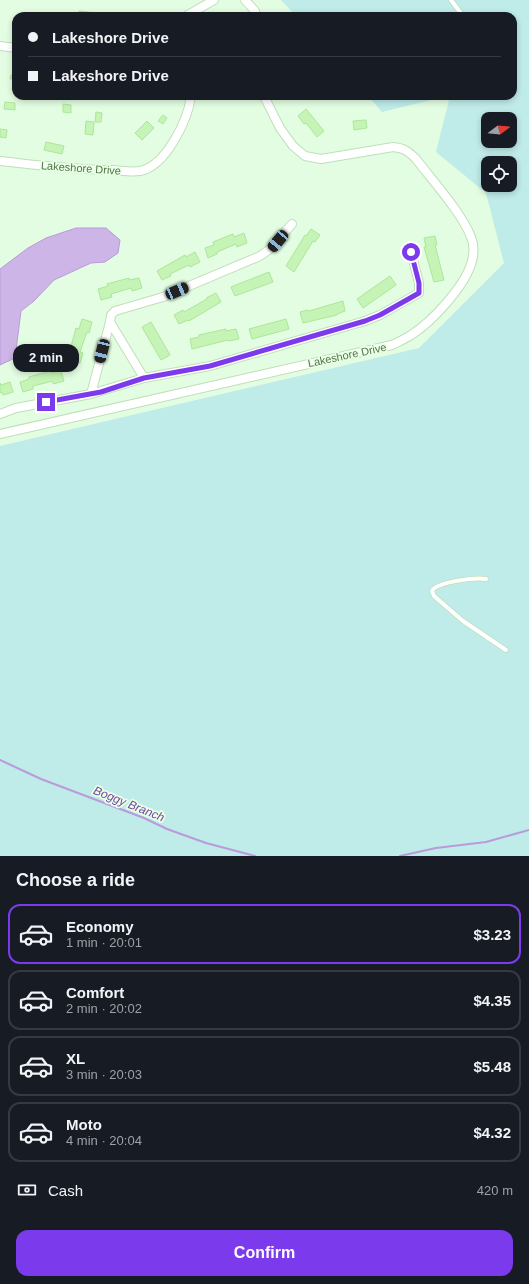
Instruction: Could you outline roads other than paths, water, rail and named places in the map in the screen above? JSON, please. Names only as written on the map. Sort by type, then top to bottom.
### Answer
[{"type":"street","points":[[193,12],[214,0]]},
{"type":"street","points":[[245,0],[254,12]]},
{"type":"street","points":[[0,46],[12,48]]},
{"type":"street","name":"Lakeshore Drive","points":[[0,161],[94,170],[140,171],[155,165],[174,141],[186,115],[190,100]]},
{"type":"street","name":"Lakeshore Drive","points":[[0,434],[392,345],[411,335],[446,305],[466,275],[472,261],[474,248],[471,236],[460,217],[416,159],[403,148],[393,147],[320,159],[305,156],[293,146],[280,128],[266,100]]},
{"type":"street","points":[[91,394],[111,315],[115,311],[163,297],[260,256],[270,249],[292,224]]},
{"type":"street","points":[[0,414],[16,408],[91,394],[144,378],[210,366],[365,321],[380,315],[419,293],[419,283],[411,252]]},
{"type":"street","points":[[110,322],[144,378]]},
{"type":"lane","points":[[451,0],[460,12]]},
{"type":"lane","points":[[486,579],[469,578],[436,587],[432,591],[434,596],[463,621],[506,650]]},
{"type":"waterway","name":"Boggy Branch","points":[[0,760],[41,779],[144,818],[167,829],[206,843],[255,856]]},
{"type":"waterway","points":[[400,856],[436,848],[486,842],[529,830]]}]
